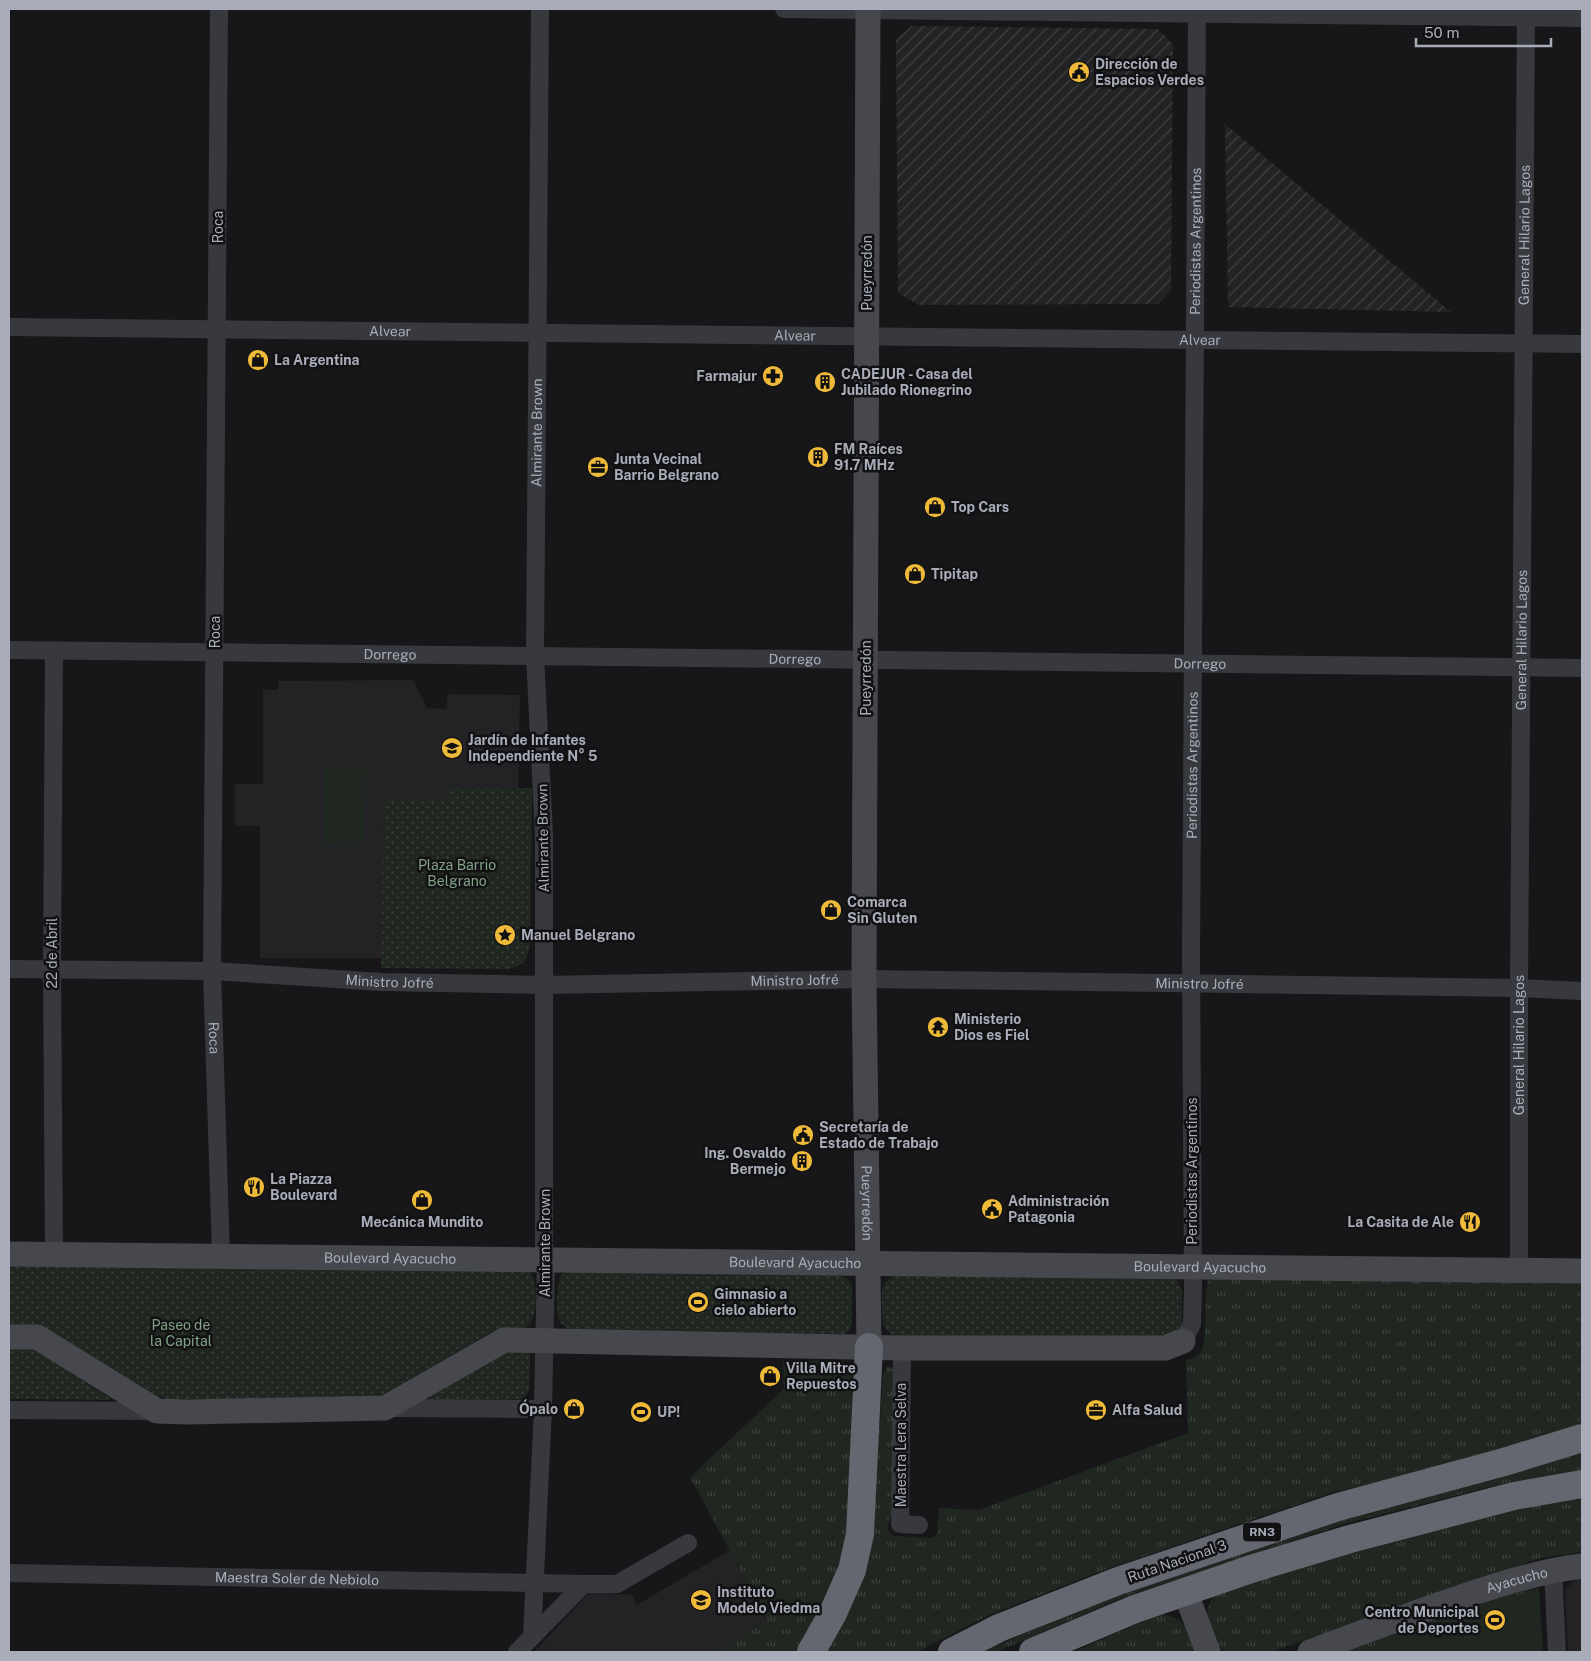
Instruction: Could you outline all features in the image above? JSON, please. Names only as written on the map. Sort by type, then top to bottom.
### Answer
[{"type":"highway","points":[[811,1652],[833,1613],[852,1570],[860,1534],[869,1348]]},
{"type":"highway","name":"Ruta Nacional 3","points":[[952,1652],[999,1628],[1118,1581],[1338,1506],[1504,1462],[1582,1438]]},
{"type":"highway","name":"RN3","points":[[1033,1652],[1131,1610],[1350,1539],[1514,1496],[1582,1484]]},
{"type":"main road","name":"Pueyrredón","points":[[868,9],[864,979],[869,1348]]},
{"type":"main road","name":"Boulevard Ayacucho","points":[[9,1254],[1582,1271]]},
{"type":"main road","points":[[9,1337],[38,1337],[157,1411],[384,1408],[504,1340],[869,1348],[1166,1348],[1183,1341]]},
{"type":"main road","name":"Ayacucho","points":[[1310,1652],[1424,1609],[1518,1578],[1582,1566]]},
{"type":"main road","points":[[1185,1591],[1208,1652]]},
{"type":"street","name":"Roca","points":[[219,9],[212,971],[221,1255]]},
{"type":"street","name":"Almirante Brown","points":[[532,1637],[545,1340],[546,1261],[544,1245],[544,834],[535,656],[540,9]]},
{"type":"street","points":[[784,9],[1526,13],[1582,18]]},
{"type":"street","name":"Periodistas Argentinos","points":[[1183,1341],[1192,1324],[1193,1267],[1190,984],[1197,11]]},
{"type":"street","name":"General Hilario Lagos","points":[[1519,1271],[1519,988],[1526,13]]},
{"type":"street","name":"Alvear","points":[[9,327],[1582,344]]},
{"type":"street","name":"Dorrego","points":[[9,650],[1582,668]]},
{"type":"street","name":"22 de Abril","points":[[54,651],[52,969],[54,1255]]},
{"type":"street","name":"Ministro Jofré","points":[[9,969],[212,971],[382,982],[544,985],[864,979],[1582,990]]},
{"type":"street","name":"Maestra Lera Selva","points":[[902,1348],[900,1524],[919,1525]]},
{"type":"street","points":[[384,1408],[542,1409]]},
{"type":"street","points":[[9,1410],[157,1411]]},
{"type":"street","name":"Maestra Soler de Nebiolo","points":[[9,1573],[617,1584],[688,1543]]},
{"type":"street","points":[[1553,1570],[1557,1652]]},
{"type":"street","points":[[517,1652],[584,1584]]},
{"type":"shaded area","points":[[911,26],[1158,29],[1173,44],[1171,290],[1158,304],[919,305],[898,293],[896,40]]},
{"type":"shaded area","points":[[1225,124],[1451,312],[1228,307]]},
{"type":"shaded area","points":[[413,680],[427,708],[447,709],[447,694],[520,695],[518,788],[450,788],[450,799],[384,798],[382,958],[260,958],[260,826],[235,826],[235,784],[263,784],[263,690],[278,690],[278,681]]},
{"type":"shaded area","name":"Instituto Modelo Viedma","points":[[730,1550],[768,1622],[717,1652],[534,1652],[590,1592],[632,1595],[637,1605]]},
{"type":"shaded area","points":[[1576,1578],[1582,1578],[1582,1652],[1568,1652],[1565,1590]]},
{"type":"green space","points":[[325,767],[366,768],[364,846],[323,845]]},
{"type":"green space","name":"Plaza Barrio Belgrano","points":[[449,788],[532,788],[530,946],[527,955],[524,962],[508,969],[381,968],[384,798],[450,799]]},
{"type":"green space","name":"Paseo de la Capital","points":[[9,1266],[525,1270],[531,1273],[533,1278],[536,1300],[534,1316],[528,1326],[493,1331],[375,1399],[169,1399],[157,1396],[46,1328],[9,1325]]},
{"type":"green space","points":[[571,1270],[838,1274],[849,1280],[852,1286],[852,1323],[850,1329],[845,1334],[570,1329],[560,1321],[557,1302],[561,1276],[564,1272]]},
{"type":"green space","points":[[894,1276],[1176,1279],[1182,1289],[1182,1324],[1179,1329],[1165,1338],[900,1338],[888,1332],[883,1316],[883,1287]]},
{"type":"green space","points":[[1218,1277],[1582,1278],[1582,1427],[1474,1462],[1334,1492],[1104,1570],[989,1615],[917,1652],[824,1652],[876,1472],[885,1369],[889,1366],[893,1370],[893,1512],[888,1522],[888,1531],[893,1536],[932,1538],[937,1534],[939,1508],[979,1510],[1188,1433],[1186,1360],[1197,1356],[1203,1347],[1208,1281]]},
{"type":"green space","points":[[9,1348],[28,1348],[42,1354],[111,1399],[9,1399]]},
{"type":"green space","points":[[508,1351],[527,1352],[530,1354],[529,1389],[526,1397],[522,1399],[431,1400],[429,1397]]},
{"type":"green space","points":[[841,1360],[848,1365],[853,1373],[848,1535],[837,1569],[820,1609],[796,1652],[717,1652],[768,1621],[690,1477],[784,1389],[783,1361]]},
{"type":"green space","points":[[1582,1446],[1582,1474],[1510,1482],[1348,1523],[1124,1597],[996,1652],[981,1652],[1122,1592],[1241,1551]]},
{"type":"green space","points":[[1582,1494],[1582,1552],[1540,1558],[1271,1652],[1227,1652],[1218,1645],[1209,1629],[1207,1623],[1208,1611],[1216,1591],[1490,1513]]},
{"type":"green space","points":[[1529,1586],[1533,1592],[1382,1652],[1334,1652]]},
{"type":"green space","name":"Centro Municipal de Deportes","points":[[1539,1588],[1543,1652],[1358,1652]]},
{"type":"green space","points":[[1158,1615],[1173,1617],[1184,1625],[1191,1637],[1196,1652],[1073,1652]]},
{"type":"place","name":"Dirección de Espacios Verdes","points":[[1079,72]]},
{"type":"place","name":"La Argentina","points":[[258,360]]},
{"type":"place","name":"Farmajur","points":[[773,376]]},
{"type":"place","name":"CADEJUR - Casa del Jubilado Rionegrino","points":[[825,382]]},
{"type":"place","name":"FM Raíces 91.7 MHz","points":[[818,457]]},
{"type":"place","name":"Junta Vecinal Barrio Belgrano","points":[[598,467]]},
{"type":"place","name":"Top Cars","points":[[935,507]]},
{"type":"place","name":"Tipitap","points":[[915,574]]},
{"type":"place","name":"Jardín de Infantes Independiente N° 5","points":[[452,748]]},
{"type":"place","name":"Comarca Sin Gluten","points":[[831,910]]},
{"type":"place","name":"Manuel Belgrano","points":[[505,935]]},
{"type":"place","name":"Ministerio Dios es Fiel","points":[[938,1027]]},
{"type":"place","name":"Secretaría de Estado de Trabajo","points":[[803,1135]]},
{"type":"place","name":"Ing. Osvaldo Bermejo","points":[[802,1161]]},
{"type":"place","name":"La Piazza Boulevard","points":[[254,1187]]},
{"type":"place","name":"Mecánica Mundito","points":[[422,1200]]},
{"type":"place","name":"Administración Patagonia","points":[[992,1209]]},
{"type":"place","name":"La Casita de Ale","points":[[1470,1222]]},
{"type":"place","name":"Gimnasio a cielo abierto","points":[[698,1302]]},
{"type":"place","name":"Villa Mitre Repuestos","points":[[770,1376]]},
{"type":"place","name":"Ópalo","points":[[574,1409]]},
{"type":"place","name":"Alfa Salud","points":[[1096,1410]]},
{"type":"place","name":"UP!","points":[[641,1412]]},
{"type":"place","name":"Instituto Modelo Viedma","points":[[701,1600]]},
{"type":"place","name":"Centro Municipal de Deportes","points":[[1495,1620]]}]
